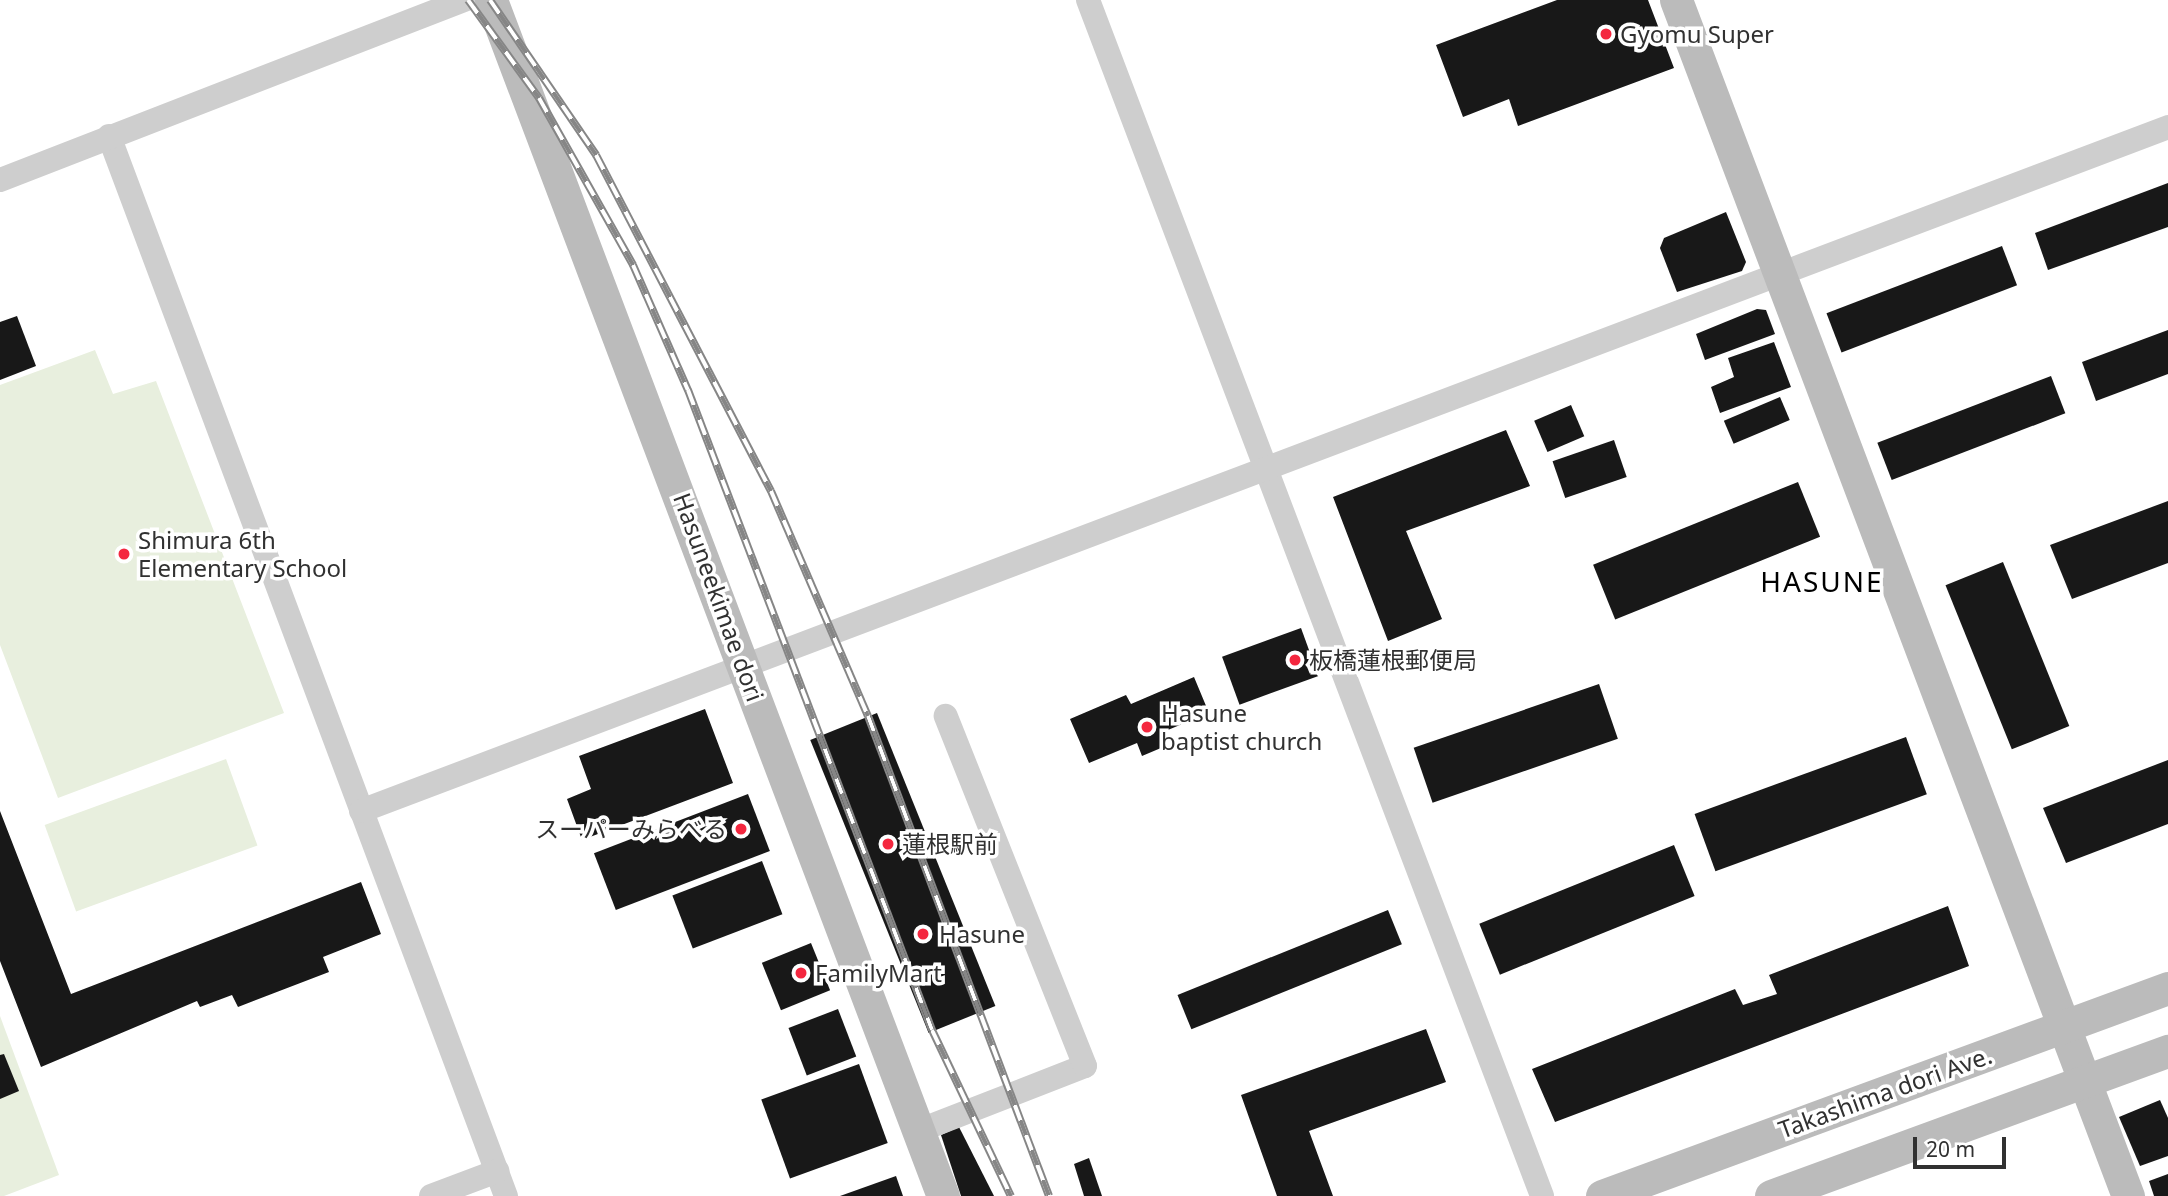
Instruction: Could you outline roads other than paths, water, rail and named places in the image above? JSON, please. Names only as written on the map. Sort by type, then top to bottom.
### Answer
[{"type":"street","points":[[2,176],[465,0]]},
{"type":"street","name":"Hasuneekimae dori","points":[[491,0],[745,665],[943,1196]]},
{"type":"street","points":[[1088,0],[1542,1196]]},
{"type":"street","points":[[1676,0],[2128,1196]]},
{"type":"street","points":[[361,811],[2168,127]]},
{"type":"street","points":[[109,136],[506,1196]]},
{"type":"street","points":[[918,1131],[1085,1066],[946,716]]},
{"type":"street","name":"Takashima dori Ave.","points":[[1602,1196],[2168,988]]},
{"type":"street","points":[[1771,1196],[2168,1051]]},
{"type":"street","points":[[431,1196],[497,1171]]},
{"type":"railway","points":[[468,0],[539,98],[633,265],[688,390],[932,1030],[1011,1196]]},
{"type":"railway","points":[[490,0],[596,155],[771,491],[868,716],[1049,1196]]},
{"type":"place","name":"Gyomu Super","points":[[1606,34]]},
{"type":"place","name":"Shimura 6th Elementary School","points":[[124,554]]},
{"type":"place","name":"板橋蓮根郵便局","points":[[1295,660]]},
{"type":"place","name":"Hasune baptist church","points":[[1147,727]]},
{"type":"place","name":"スーパーみらべる","points":[[741,829]]},
{"type":"place","name":"蓮根駅前","points":[[888,844]]},
{"type":"place","name":"Hasune","points":[[923,934]]},
{"type":"place","name":"FamilyMart","points":[[801,973]]},
{"type":"district","name":"HASUNE","points":[[1822,581]]}]
